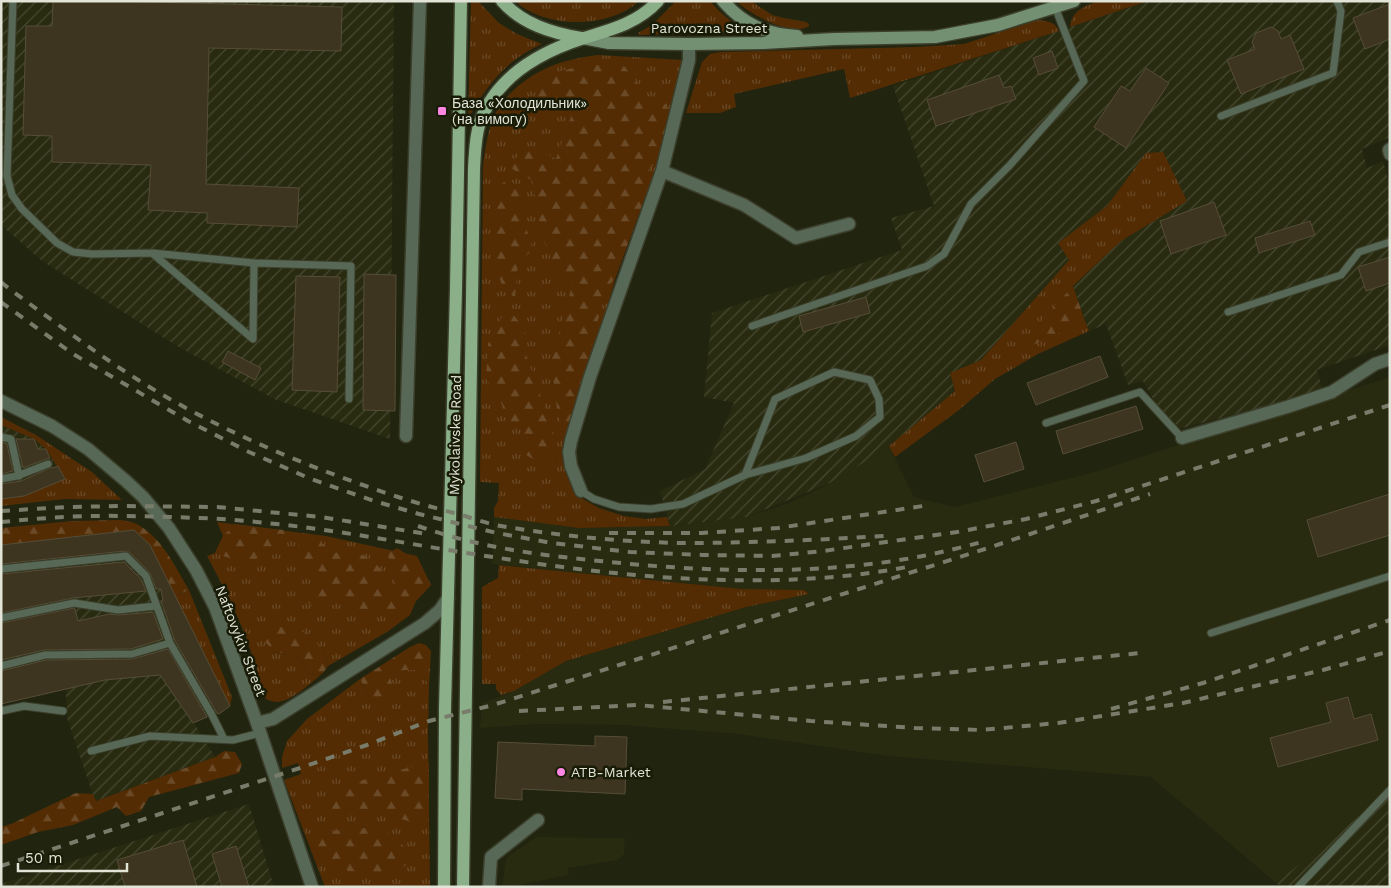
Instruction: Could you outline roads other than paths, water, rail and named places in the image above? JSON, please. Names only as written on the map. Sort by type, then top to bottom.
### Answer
[{"type":"main road","name":"Mykolaivske Road","points":[[444,887],[445,734],[461,1]]},
{"type":"main road","points":[[502,1],[524,19],[544,29],[563,35],[583,38]]},
{"type":"main road","name":"Mykolaivske Road","points":[[462,887],[473,217],[476,139],[479,124],[484,112],[498,91],[522,67],[559,47],[611,30],[636,19],[658,1]]},
{"type":"main road","name":"Parovozna Street","points":[[723,1],[736,15],[762,30],[792,36],[834,39]]},
{"type":"main road","name":"Parovozna Street","points":[[583,38],[609,43],[689,44],[935,37],[998,25],[1074,1]]},
{"type":"street","points":[[406,436],[420,1]]},
{"type":"street","points":[[581,491],[571,466],[569,452],[590,377],[662,171],[689,60],[689,44]]},
{"type":"street","points":[[1390,149],[1390,154]]},
{"type":"street","points":[[662,171],[744,205],[796,238],[849,224]]},
{"type":"street","points":[[1182,438],[1332,392],[1375,364],[1390,360]]},
{"type":"street","name":"Naftovykiv Street","points":[[1,401],[52,426],[88,449],[126,481],[143,497],[169,528],[196,570],[215,607],[312,887]]},
{"type":"street","points":[[258,728],[425,623],[440,610],[448,598]]},
{"type":"street","points":[[489,887],[491,857],[538,820]]},
{"type":"lane","points":[[13,1],[7,176],[12,195],[22,209],[57,243],[73,252],[92,254],[152,253],[254,263],[351,266],[349,399]]},
{"type":"lane","points":[[1221,116],[1333,73],[1341,11],[1337,1]]},
{"type":"lane","points":[[752,326],[927,266],[944,254],[972,204],[1010,165],[1084,81],[1055,8]]},
{"type":"lane","points":[[1228,312],[1342,275],[1359,252],[1390,242]]},
{"type":"lane","points":[[152,253],[254,339],[254,263]]},
{"type":"lane","points":[[581,491],[594,499],[619,507],[651,509],[684,504],[745,475],[806,458],[856,436],[880,417],[879,399],[870,380],[834,372],[775,399],[745,475]]},
{"type":"lane","points":[[1046,423],[1140,392],[1182,438]]},
{"type":"lane","points":[[1,437],[11,439],[19,476]]},
{"type":"lane","points":[[1,479],[19,476],[48,464]]},
{"type":"lane","points":[[1,569],[126,556],[146,576],[170,643],[224,739]]},
{"type":"lane","points":[[1211,632],[1390,576]]},
{"type":"lane","points":[[1,618],[74,603],[118,610],[156,606]]},
{"type":"lane","points":[[1,666],[45,655],[132,654],[170,643]]},
{"type":"lane","points":[[1,711],[24,706],[63,711]]},
{"type":"lane","points":[[91,751],[150,736],[232,740],[258,728]]},
{"type":"lane","points":[[1298,887],[1390,790]]},
{"type":"railway","points":[[1,282],[126,372],[173,401],[267,448],[332,474],[423,505],[501,526],[569,536],[615,540],[708,543],[884,536]]},
{"type":"railway","points":[[1,302],[73,354],[188,421],[249,452],[311,479],[374,501],[497,533],[552,543],[630,552],[772,556],[823,551],[957,532],[1026,519],[1096,501],[1390,405]]},
{"type":"railway","points":[[1,866],[300,768],[429,721],[493,705],[985,549],[1150,494]]},
{"type":"railway","points":[[609,533],[702,533],[778,528],[923,506]]},
{"type":"railway","points":[[1,511],[67,507],[217,507],[321,517],[427,534]]},
{"type":"railway","points":[[1,522],[57,517],[104,516],[218,519],[294,526],[595,571],[700,579],[805,579],[857,575],[907,567]]},
{"type":"railway","points":[[418,526],[485,545],[531,553],[640,565],[721,570],[843,567],[923,556],[982,542]]},
{"type":"railway","points":[[1111,709],[1203,683],[1390,620]]},
{"type":"railway","points":[[519,711],[638,705],[811,721],[981,730],[1058,723],[1183,703],[1323,670],[1390,651]]},
{"type":"railway","points":[[663,702],[1140,653]]},
{"type":"place","name":"База «Холодильник» (на вимогу)","points":[[442,111]]},
{"type":"place","name":"ATB-Market","points":[[561,772]]}]
